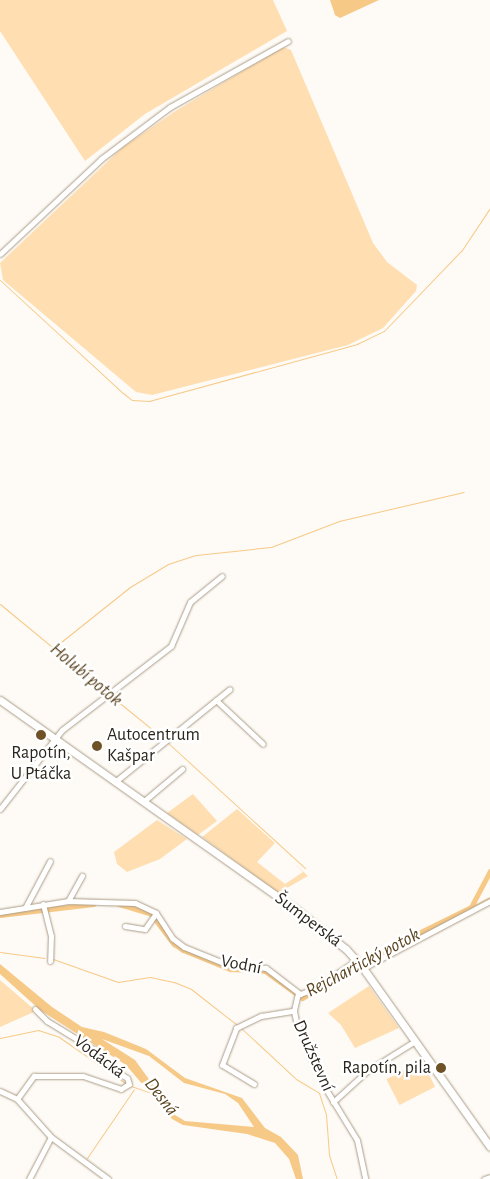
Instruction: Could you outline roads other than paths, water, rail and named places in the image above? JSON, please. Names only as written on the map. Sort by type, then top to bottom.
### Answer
[{"type":"main road","name":"Šumperská","points":[[0,700],[298,911],[360,964],[490,1147]]},
{"type":"street","points":[[0,254],[101,159],[170,107],[288,41]]},
{"type":"street","points":[[0,809],[55,738],[109,693],[171,646],[190,602],[222,576]]},
{"type":"street","points":[[116,781],[230,689]]},
{"type":"street","points":[[216,700],[263,744]]},
{"type":"street","points":[[144,801],[182,770]]},
{"type":"street","points":[[25,908],[50,861]]},
{"type":"street","points":[[68,901],[82,876]]},
{"type":"street","points":[[0,912],[44,907],[68,901],[125,901],[154,916],[145,929],[125,926]]},
{"type":"street","points":[[297,996],[490,901]]},
{"type":"street","points":[[44,907],[51,936],[50,960]]},
{"type":"street","name":"Vodní","points":[[154,916],[172,938],[184,947],[234,966],[266,968],[297,996]]},
{"type":"street","name":"Družstevní","points":[[297,996],[294,1011],[318,1073],[333,1102],[357,1140],[365,1179]]},
{"type":"street","name":"Vodácká","points":[[17,1098],[31,1078],[37,1075],[83,1076],[116,1088],[129,1085],[127,1078],[112,1069],[92,1049],[47,1021],[35,1009]]},
{"type":"street","name":"Družstevní","points":[[254,1084],[222,1066],[238,1026],[261,1016],[294,1011]]},
{"type":"street","name":"Družstevní","points":[[333,1102],[367,1070],[415,1041]]},
{"type":"street","points":[[0,1091],[17,1098],[51,1137],[108,1179]]},
{"type":"street","points":[[29,1179],[51,1137]]},
{"type":"street","points":[[484,1179],[490,1177]]},
{"type":"water","points":[[330,0],[379,0],[340,18],[335,15]]},
{"type":"water","name":"Desná","points":[[0,964],[52,1007],[82,1027],[104,1032],[146,1049],[185,1078],[242,1098],[265,1128],[281,1137],[298,1155],[303,1179],[296,1179],[289,1159],[275,1143],[247,1134],[183,1125],[172,1119],[126,1065],[40,1010],[0,974]],"holes":[[[102,1039],[149,1056],[184,1083],[225,1094],[238,1103],[254,1127],[185,1121],[175,1115],[135,1060]]]},
{"type":"waterway","points":[[0,280],[123,393],[132,400],[149,401],[357,344],[384,331],[462,250],[490,208]]},
{"type":"waterway","points":[[51,650],[130,587],[168,564],[196,555],[271,547],[339,521],[464,492]]},
{"type":"waterway","name":"Holubí potok","points":[[0,604],[108,693]]},
{"type":"waterway","name":"Holubí potok","points":[[111,696],[164,739]]},
{"type":"waterway","name":"Holubí potok","points":[[167,742],[305,868]]},
{"type":"waterway","name":"Rejchartický potok","points":[[119,904],[151,914],[174,944],[183,950],[230,969],[265,971],[302,998],[384,950],[471,907],[490,871]]},
{"type":"waterway","points":[[471,907],[490,897]]},
{"type":"waterway","name":"Rejchartický potok","points":[[0,915],[93,904]]},
{"type":"waterway","points":[[0,952],[45,958]]},
{"type":"waterway","points":[[53,959],[118,982],[150,977],[174,982],[191,989],[237,1025]]},
{"type":"waterway","points":[[240,1027],[296,1079],[319,1093],[326,1114],[329,1155],[337,1179]]},
{"type":"waterway","points":[[0,1038],[38,1030],[59,1037],[127,1084]]},
{"type":"waterway","name":"Desná","points":[[131,1086],[148,1092]]},
{"type":"waterway","name":"Desná","points":[[87,1158],[134,1089]]},
{"type":"place","name":"Rapotín, U Ptáčka","points":[[41,735]]},
{"type":"place","name":"Autocentrum Kašpar","points":[[97,746]]},
{"type":"place","name":"Rapotín, pila","points":[[441,1068]]}]
